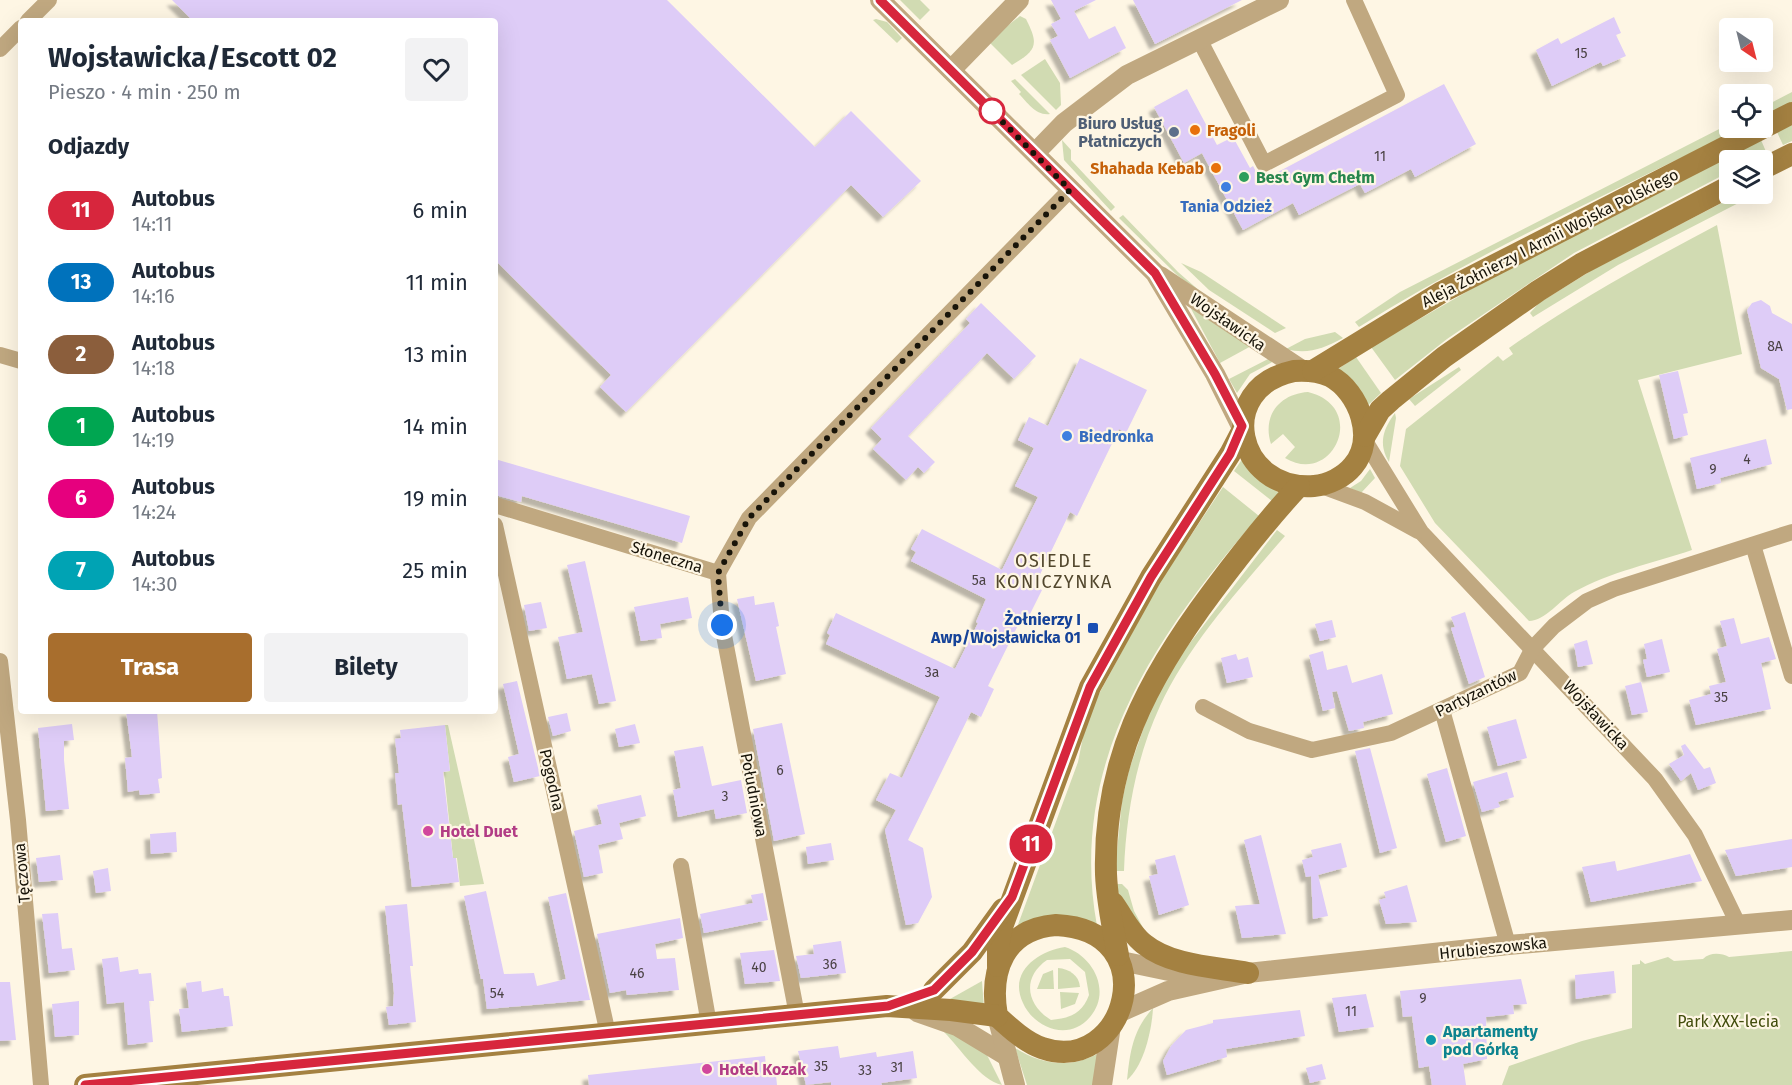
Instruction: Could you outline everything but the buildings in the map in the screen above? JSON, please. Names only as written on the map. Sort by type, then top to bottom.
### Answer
[{"type":"main road","name":"Aleja Żołnierzy I Armii Wojska Polskiego","points":[[1307,371],[1442,292],[1792,113]]},
{"type":"main road","points":[[1773,164],[1792,154]]},
{"type":"main road","points":[[1242,428],[1253,456],[1264,471],[1278,482],[1309,485],[1347,472],[1360,456],[1365,438],[1380,410],[1486,326],[1581,264],[1719,192]]},
{"type":"main road","points":[[997,1017],[994,988],[1000,937],[1012,897],[1090,687],[1140,595],[1230,454],[1242,428],[1248,404],[1261,387],[1287,372],[1307,371],[1331,377],[1351,396],[1358,409],[1365,438]]},
{"type":"main road","points":[[85,1085],[895,1007],[951,1010],[997,1017],[1030,1042],[1056,1051],[1083,1048],[1099,1039],[1115,1020],[1123,989],[1108,896],[1106,853],[1111,801],[1124,743],[1141,701],[1195,615],[1249,542],[1309,485]]},
{"type":"main road","points":[[1108,896],[1132,932],[1143,944],[1157,953],[1248,973]]},
{"type":"main road","points":[[934,990],[972,952],[1012,897]]},
{"type":"main road","points":[[895,1007],[998,966],[1020,938],[1038,928],[1050,925],[1069,925],[1089,931],[1100,938],[1119,958]]},
{"type":"street","points":[[31,18],[49,0]]},
{"type":"street","name":"Wojsławicka","points":[[880,0],[1155,273],[1307,371]]},
{"type":"street","points":[[951,70],[1019,0]]},
{"type":"street","points":[[1035,153],[1064,123],[1127,75],[1279,0]]},
{"type":"street","points":[[1199,39],[1264,164],[1397,95],[1354,0]]},
{"type":"street","points":[[0,49],[18,31]]},
{"type":"street","name":"Słoneczna","points":[[498,506],[718,573],[749,518],[1070,190]]},
{"type":"street","name":"Wojsławicka","points":[[1155,273],[1215,374],[1242,428]]},
{"type":"street","points":[[0,355],[18,360]]},
{"type":"street","name":"Wojsławicka","points":[[1365,438],[1421,532],[1655,779],[1695,835],[1738,924]]},
{"type":"street","name":"Wojsławicka","points":[[1309,485],[1365,502],[1421,532]]},
{"type":"street","name":"Partyzantów","points":[[1203,707],[1249,731],[1312,750],[1391,733],[1520,673],[1533,648],[1554,626],[1587,601],[1614,589],[1792,532]]},
{"type":"street","name":"Pogodna","points":[[498,539],[608,1034]]},
{"type":"street","points":[[1753,545],[1792,676]]},
{"type":"street","name":"Południowa","points":[[718,573],[722,625],[797,1016]]},
{"type":"street","name":"Tęczowa","points":[[0,661],[18,820],[41,1085]]},
{"type":"street","points":[[1442,710],[1508,945]]},
{"type":"street","points":[[681,866],[709,1024]]},
{"type":"street","points":[[1738,924],[1792,906]]},
{"type":"street","points":[[1738,924],[1792,920]]},
{"type":"street","name":"Hrubieszowska","points":[[1248,973],[1508,945],[1738,924]]},
{"type":"street","points":[[1119,958],[1169,972],[1248,973]]},
{"type":"street","points":[[1102,1085],[1115,1020],[1168,991],[1248,973]]},
{"type":"street","points":[[895,1007],[957,1026],[1005,1055]]},
{"type":"street","points":[[997,1017],[1005,1055],[1015,1085]]},
{"type":"green space","points":[[900,0],[920,0],[930,10],[920,20]]},
{"type":"green space","points":[[1020,16],[1026,19],[1034,41],[1031,51],[1012,65],[988,41]]},
{"type":"green space","points":[[873,20],[887,22],[902,38],[897,43]]},
{"type":"green space","points":[[1045,59],[1060,83],[1061,105],[1056,110],[1021,75]]},
{"type":"green space","points":[[1015,79],[1050,114],[1036,111],[1029,105],[1011,81]]},
{"type":"green space","points":[[1792,92],[1792,102],[1773,112],[1773,102]]},
{"type":"green space","points":[[1792,125],[1792,141],[1783,145],[1777,132]]},
{"type":"green space","points":[[1719,129],[1721,138],[1499,248],[1359,327],[1355,322],[1400,292]]},
{"type":"green space","points":[[1062,140],[1071,150],[1071,160],[1115,207],[1111,211],[1064,160]]},
{"type":"green space","points":[[1761,140],[1765,150],[1741,150]]},
{"type":"green space","points":[[1719,161],[1719,177],[1574,253],[1447,339],[1395,380],[1371,347],[1494,276]]},
{"type":"green space","points":[[1720,204],[1737,204],[1618,265],[1533,317],[1530,313],[1539,303],[1594,269]]},
{"type":"green space","points":[[1123,215],[1178,272],[1209,299],[1177,275],[1119,218]]},
{"type":"green space","points":[[1717,225],[1742,354],[1638,380],[1692,550],[1617,573],[1588,585],[1569,595],[1541,617],[1529,621],[1435,523],[1400,466],[1406,429],[1498,356],[1503,361],[1513,354],[1509,348],[1534,331],[1611,283]]},
{"type":"green space","points":[[1181,263],[1201,272],[1286,328],[1275,333],[1209,290]]},
{"type":"green space","points":[[1189,305],[1253,345],[1220,363]]},
{"type":"green space","points":[[1335,332],[1343,338],[1309,351],[1286,349],[1305,339]]},
{"type":"green space","points":[[1272,357],[1276,360],[1250,374],[1237,393],[1229,379]]},
{"type":"green space","points":[[1356,357],[1381,393],[1366,407],[1338,369]]},
{"type":"green space","points":[[1459,367],[1461,370],[1415,406],[1409,399]]},
{"type":"green space","points":[[1308,392],[1326,400],[1337,413],[1340,427],[1337,442],[1329,454],[1317,462],[1302,464],[1285,458],[1295,447],[1283,434],[1271,444],[1269,424],[1275,408],[1281,402],[1289,397]]},
{"type":"green space","points":[[1395,413],[1389,462],[1384,449],[1383,437]]},
{"type":"green space","points":[[1245,455],[1269,486],[1279,493],[1272,501],[1234,471]]},
{"type":"green space","points":[[1370,469],[1375,478],[1361,493],[1350,488],[1361,481]]},
{"type":"green space","points":[[1223,487],[1259,516],[1186,606],[1155,654],[1128,703],[1108,755],[1095,809],[1091,866],[1097,926],[1086,921],[1066,918],[1016,930],[1078,762],[1086,722],[1093,705],[1158,585]]},
{"type":"green space","points":[[1277,530],[1285,536],[1233,596],[1200,639],[1160,706],[1145,746],[1134,787],[1127,829],[1124,871],[1115,871],[1122,801],[1129,770],[1152,704],[1183,652]]},
{"type":"green space","points":[[445,725],[448,725],[484,884],[460,886],[457,858],[453,858],[444,772],[450,771]]},
{"type":"green space","points":[[1116,884],[1122,884],[1128,890],[1134,911],[1148,937],[1119,895]]},
{"type":"green space","points":[[1065,947],[1084,958],[1091,966],[1099,986],[1096,1007],[1090,1017],[1082,1025],[1072,1029],[1053,1029],[1043,1025],[1028,1012],[1019,992],[1019,982],[1028,965],[1036,958]],"holes":[[[1070,959],[1085,972],[1089,995],[1083,1007],[1074,1014],[1051,1020],[1043,1014],[1032,999],[1030,991],[1033,975],[1047,960]]]},
{"type":"green space","name":"Park XXX-lecia","points":[[1792,951],[1792,1085],[1502,1085],[1509,1066],[1582,1041],[1632,1028],[1632,965],[1640,964],[1640,960],[1645,964],[1668,957],[1674,961],[1703,959],[1716,954],[1729,957]]},
{"type":"green space","points":[[1058,968],[1073,973],[1080,987],[1058,989]]},
{"type":"green space","points":[[1053,970],[1054,989],[1037,989],[1043,974]]},
{"type":"green space","points":[[982,981],[984,1008],[950,999]]},
{"type":"green space","points":[[1060,992],[1079,993],[1075,1004],[1061,1009]]},
{"type":"green space","points":[[1153,1008],[1149,1036],[1142,1057],[1127,1080],[1134,1041],[1141,1024]]},
{"type":"green space","points":[[950,1027],[984,1049],[1002,1085],[978,1071],[944,1032]]},
{"type":"green space","points":[[1015,1048],[1035,1058],[1056,1063],[1077,1061],[1099,1053],[1093,1085],[1027,1085]]},
{"type":"bus line","name":"11","points":[[85,1085],[888,1006],[934,990],[972,952],[1012,897],[1078,715],[1097,672],[1140,595],[1230,454],[1242,426],[1215,374],[1155,273],[880,0]]},
{"type":"place","name":"Fragoli","points":[[1195,130]]},
{"type":"place","name":"Biuro Usług Płatniczych","points":[[1174,132]]},
{"type":"place","name":"Shahada Kebab","points":[[1216,168]]},
{"type":"place","name":"Best Gym Chełm","points":[[1244,177]]},
{"type":"place","name":"Tania Odzież","points":[[1226,187]]},
{"type":"place","name":"Biedronka","points":[[1067,436]]},
{"type":"place","name":"Żołnierzy I Awp/Wojsławicka 01","points":[[1093,628]]},
{"type":"place","name":"Hotel Duet","points":[[428,831]]},
{"type":"place","name":"Apartamenty pod Górką","points":[[1431,1040]]},
{"type":"place","name":"Hotel Kozak","points":[[707,1069]]},
{"type":"district","name":"OSIEDLE KONICZYNKA","points":[[1054,571]]},
{"type":"route","points":[[722,625],[718,573],[749,518],[1070,190],[989,108],[992,111]]}]
